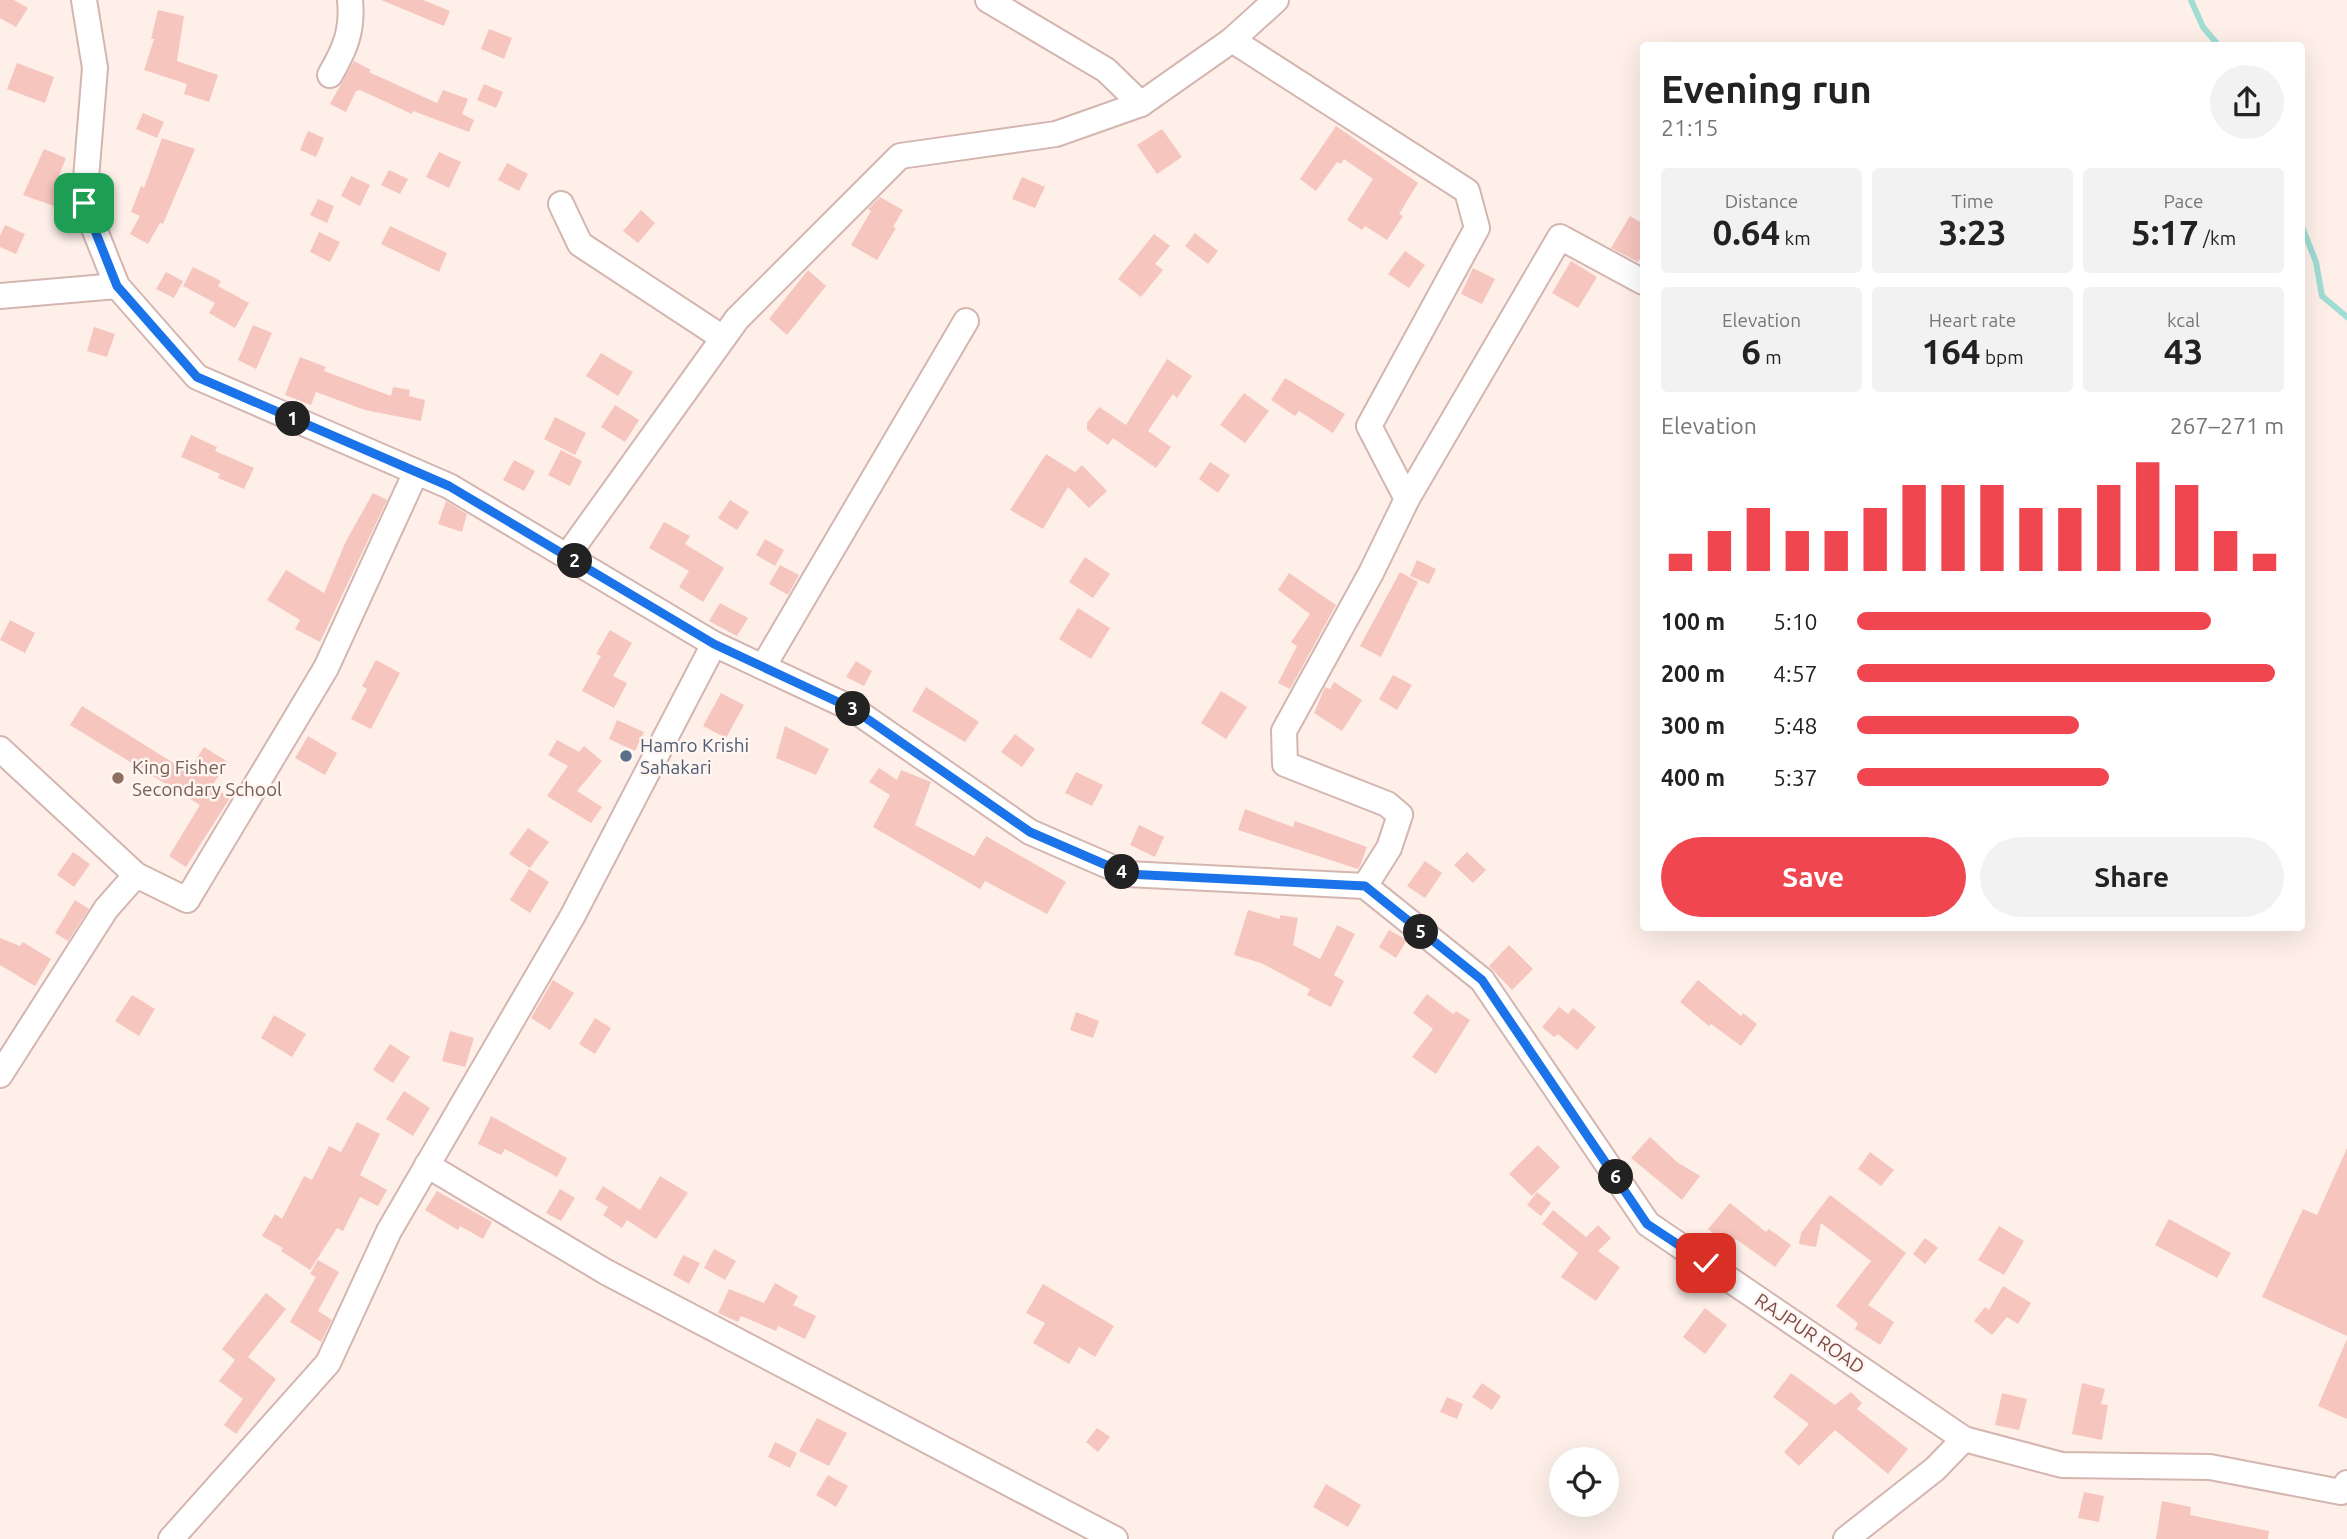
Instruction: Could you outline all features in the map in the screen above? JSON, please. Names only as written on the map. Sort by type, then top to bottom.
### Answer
[{"type":"street","points":[[84,0],[95,68],[84,203],[117,286],[197,377],[449,486],[714,644],[853,709],[1030,832],[1127,874],[1365,886],[1389,848],[1399,815],[1387,804],[1285,764],[1284,731],[1371,573],[1407,499],[1560,237],[1640,280]]},
{"type":"street","points":[[330,75],[346,48],[352,25],[350,0]]},
{"type":"street","points":[[988,0],[1106,70],[1141,104]]},
{"type":"street","points":[[567,556],[737,319],[900,156],[1056,134],[1141,104],[1232,40],[1276,0]]},
{"type":"street","points":[[1232,40],[1467,191],[1477,228],[1369,426],[1407,499]]},
{"type":"street","points":[[561,204],[580,244],[723,338]]},
{"type":"street","points":[[0,296],[117,286]]},
{"type":"street","points":[[763,667],[966,321]]},
{"type":"street","points":[[0,749],[136,875],[187,900],[326,668],[415,472]]},
{"type":"street","points":[[171,1539],[328,1363],[389,1231],[572,917],[714,644]]},
{"type":"street","points":[[0,1076],[106,909],[136,875]]},
{"type":"street","name":"RAJPUR ROAD","points":[[1365,886],[1482,980],[1647,1224],[1964,1440],[2062,1465],[2210,1467],[2341,1492],[2347,1483]]},
{"type":"street","points":[[427,1165],[606,1272],[1115,1539]]},
{"type":"street","points":[[1846,1539],[1935,1469],[1964,1440]]},
{"type":"building","points":[[0,0],[14,0],[28,8],[16,27],[0,18]]},
{"type":"building","points":[[381,0],[423,0],[450,11],[444,26]]},
{"type":"building","points":[[158,10],[184,16],[177,61],[218,75],[209,102],[184,94],[187,84],[144,70],[154,39],[151,39]]},
{"type":"building","points":[[489,29],[512,38],[504,59],[481,49]]},
{"type":"building","points":[[354,61],[371,70],[369,72],[437,103],[443,90],[468,99],[462,114],[474,120],[469,132],[413,111],[412,114],[360,90],[356,91],[346,112],[330,104]]},
{"type":"building","points":[[17,63],[54,77],[45,103],[7,89]]},
{"type":"building","points":[[484,84],[503,92],[496,108],[477,100]]},
{"type":"building","points":[[143,113],[164,122],[157,138],[136,129]]},
{"type":"building","points":[[1336,126],[1418,183],[1399,214],[1403,216],[1387,240],[1365,226],[1362,230],[1347,220],[1373,179],[1344,159],[1341,164],[1337,162],[1316,191],[1300,179]]},
{"type":"building","points":[[1162,129],[1182,157],[1157,174],[1137,145]]},
{"type":"building","points":[[308,131],[324,138],[316,157],[300,150]]},
{"type":"building","points":[[162,138],[195,149],[163,224],[160,223],[148,244],[130,234],[140,216],[131,212],[141,186],[144,188]]},
{"type":"building","points":[[44,149],[66,158],[56,183],[61,185],[54,206],[23,195]]},
{"type":"building","points":[[439,152],[461,162],[449,188],[426,177]]},
{"type":"building","points":[[507,163],[528,174],[519,191],[498,180]]},
{"type":"building","points":[[389,170],[408,179],[400,194],[381,185]]},
{"type":"building","points":[[351,176],[370,185],[360,206],[341,196]]},
{"type":"building","points":[[1022,177],[1045,187],[1035,208],[1012,199]]},
{"type":"building","points":[[880,197],[903,210],[877,260],[851,245],[871,211],[868,209]]},
{"type":"building","points":[[318,199],[334,206],[327,223],[310,215]]},
{"type":"building","points":[[641,210],[655,223],[638,243],[623,231]]},
{"type":"building","points":[[1630,216],[1640,222],[1638,262],[1611,248]]},
{"type":"building","points":[[5,225],[25,234],[16,254],[0,247],[0,236]]},
{"type":"building","points":[[390,226],[447,253],[439,272],[381,244]]},
{"type":"building","points":[[319,232],[340,242],[330,262],[310,252]]},
{"type":"building","points":[[1195,233],[1218,251],[1208,264],[1185,246]]},
{"type":"building","points":[[1154,234],[1170,246],[1155,264],[1163,270],[1141,297],[1118,279]]},
{"type":"building","points":[[1405,251],[1425,265],[1409,288],[1388,274]]},
{"type":"building","points":[[1571,261],[1597,277],[1578,308],[1552,293]]},
{"type":"building","points":[[193,267],[221,281],[218,286],[249,303],[235,328],[209,313],[215,303],[183,286]]},
{"type":"building","points":[[1473,268],[1495,279],[1482,304],[1461,294]]},
{"type":"building","points":[[808,270],[826,286],[787,335],[769,319]]},
{"type":"building","points":[[166,272],[183,281],[174,298],[156,289]]},
{"type":"building","points":[[253,325],[272,333],[256,369],[238,360]]},
{"type":"building","points":[[94,327],[115,334],[107,357],[87,351]]},
{"type":"building","points":[[601,353],[633,372],[618,396],[586,376]]},
{"type":"building","points":[[300,357],[326,367],[324,371],[391,396],[393,387],[410,390],[409,396],[425,400],[421,421],[365,410],[316,392],[311,405],[285,395]]},
{"type":"building","points":[[1167,359],[1192,376],[1177,398],[1173,394],[1148,431],[1171,447],[1156,468],[1113,438],[1108,445],[1087,430],[1087,423],[1099,407],[1126,425]]},
{"type":"building","points":[[1285,378],[1345,414],[1333,433],[1299,411],[1295,416],[1271,400]]},
{"type":"building","points":[[1244,393],[1269,411],[1245,443],[1220,425]]},
{"type":"building","points":[[615,405],[639,420],[625,442],[601,427]]},
{"type":"building","points":[[555,417],[586,433],[575,455],[544,439]]},
{"type":"building","points":[[191,435],[217,447],[215,451],[254,468],[244,489],[218,478],[220,474],[181,457]]},
{"type":"building","points":[[561,450],[582,461],[570,486],[548,475]]},
{"type":"building","points":[[1046,454],[1075,472],[1082,465],[1107,491],[1089,508],[1068,487],[1043,529],[1010,510]]},
{"type":"building","points":[[514,460],[535,471],[524,491],[503,480]]},
{"type":"building","points":[[1210,462],[1230,475],[1218,493],[1199,479]]},
{"type":"building","points":[[373,493],[387,500],[320,642],[295,629],[300,620],[267,600],[286,570],[324,593],[346,541]]},
{"type":"building","points":[[730,500],[749,512],[737,530],[718,518]]},
{"type":"building","points":[[446,501],[467,514],[462,532],[438,524]]},
{"type":"building","points":[[664,522],[690,536],[685,544],[724,568],[703,602],[679,587],[689,571],[649,548]]},
{"type":"building","points":[[765,539],[784,550],[775,566],[756,555]]},
{"type":"building","points":[[1085,557],[1110,574],[1093,598],[1069,582]]},
{"type":"building","points":[[1417,560],[1436,569],[1429,584],[1410,576]]},
{"type":"building","points":[[780,565],[799,575],[788,595],[769,584]]},
{"type":"building","points":[[1400,572],[1418,582],[1381,657],[1360,646]]},
{"type":"building","points":[[1289,573],[1336,605],[1290,689],[1278,683],[1297,646],[1291,642],[1310,614],[1278,590]]},
{"type":"building","points":[[720,603],[748,618],[737,636],[709,621]]},
{"type":"building","points":[[1078,608],[1110,628],[1091,659],[1059,639]]},
{"type":"building","points":[[10,620],[35,633],[25,653],[0,640]]},
{"type":"building","points":[[610,630],[632,643],[613,676],[627,683],[614,708],[582,691],[601,656],[596,654]]},
{"type":"building","points":[[376,660],[400,673],[371,729],[351,719],[367,689],[362,686]]},
{"type":"building","points":[[856,661],[872,671],[864,686],[846,677]]},
{"type":"building","points":[[1393,675],[1412,685],[1397,710],[1379,699]]},
{"type":"building","points":[[1334,682],[1362,700],[1342,731],[1314,713],[1325,687],[1330,689]]},
{"type":"building","points":[[926,687],[979,722],[965,742],[912,711]]},
{"type":"building","points":[[1221,691],[1247,707],[1226,739],[1201,723]]},
{"type":"building","points":[[721,693],[744,705],[726,738],[703,726]]},
{"type":"building","points":[[82,706],[188,772],[204,747],[228,762],[212,786],[230,798],[186,867],[169,856],[200,805],[70,725]]},
{"type":"building","points":[[617,720],[644,732],[635,751],[609,739]]},
{"type":"building","points":[[785,726],[829,749],[816,775],[776,758]]},
{"type":"building","points":[[1015,734],[1035,749],[1022,767],[1001,752]]},
{"type":"building","points":[[308,736],[337,753],[325,775],[295,758]]},
{"type":"building","points":[[557,740],[579,752],[584,746],[602,761],[577,791],[602,807],[591,823],[547,796],[568,766],[548,755]]},
{"type":"building","points":[[879,768],[897,780],[901,770],[931,782],[915,825],[974,856],[986,836],[1066,882],[1047,914],[985,881],[980,889],[873,827],[890,795],[869,782]]},
{"type":"building","points":[[1076,772],[1103,785],[1092,806],[1065,793]]},
{"type":"building","points":[[1245,809],[1293,827],[1295,821],[1367,847],[1360,866],[1358,869],[1238,830]]},
{"type":"building","points":[[1139,825],[1164,837],[1155,857],[1130,845]]},
{"type":"building","points":[[528,828],[549,842],[530,868],[509,854]]},
{"type":"building","points":[[73,852],[90,864],[74,887],[57,875]]},
{"type":"building","points":[[1467,852],[1486,870],[1473,883],[1454,865]]},
{"type":"building","points":[[1425,861],[1442,873],[1425,898],[1407,886]]},
{"type":"building","points":[[529,869],[549,882],[530,913],[510,900]]},
{"type":"building","points":[[75,900],[89,909],[68,941],[55,933]]},
{"type":"building","points":[[1248,910],[1280,919],[1280,915],[1298,918],[1293,945],[1320,959],[1337,925],[1355,934],[1334,975],[1344,981],[1331,1007],[1307,995],[1310,989],[1261,963],[1234,955]]},
{"type":"building","points":[[1389,930],[1407,940],[1396,958],[1379,947]]},
{"type":"building","points":[[0,938],[20,946],[23,942],[51,959],[35,986],[0,965]]},
{"type":"building","points":[[1509,945],[1533,969],[1512,990],[1489,966]]},
{"type":"building","points":[[553,980],[574,993],[550,1030],[531,1018]]},
{"type":"building","points":[[1698,980],[1741,1016],[1743,1013],[1757,1024],[1741,1046],[1711,1024],[1709,1026],[1680,1002]]},
{"type":"building","points":[[1427,994],[1453,1014],[1456,1011],[1470,1020],[1436,1074],[1412,1057],[1433,1029],[1413,1013]]},
{"type":"building","points":[[132,995],[155,1009],[139,1036],[115,1021]]},
{"type":"building","points":[[1559,1007],[1568,1014],[1573,1008],[1596,1027],[1577,1050],[1558,1034],[1554,1037],[1542,1027]]},
{"type":"building","points":[[1076,1012],[1099,1021],[1093,1038],[1070,1030]]},
{"type":"building","points":[[274,1015],[306,1034],[292,1057],[261,1038]]},
{"type":"building","points":[[595,1018],[611,1028],[595,1054],[579,1044]]},
{"type":"building","points":[[450,1031],[474,1038],[465,1067],[442,1061]]},
{"type":"building","points":[[390,1044],[410,1057],[393,1083],[373,1070]]},
{"type":"building","points":[[404,1091],[430,1108],[413,1136],[386,1119]]},
{"type":"building","points":[[491,1116],[567,1158],[557,1177],[505,1149],[501,1155],[478,1144]]},
{"type":"building","points":[[357,1122],[380,1134],[360,1175],[387,1190],[378,1206],[360,1197],[343,1231],[337,1228],[310,1270],[281,1251],[283,1248],[262,1236],[275,1214],[282,1219],[304,1176],[312,1180],[329,1146],[341,1152]]},
{"type":"building","points":[[1650,1137],[1677,1162],[1700,1176],[1682,1200],[1631,1158]]},
{"type":"building","points":[[1538,1145],[1560,1167],[1532,1196],[1509,1174]]},
{"type":"building","points":[[2347,1148],[2347,1336],[2262,1297],[2303,1209],[2317,1215]]},
{"type":"building","points":[[1870,1152],[1894,1170],[1881,1186],[1858,1169]]},
{"type":"building","points":[[660,1176],[688,1193],[656,1239],[627,1220],[622,1228],[603,1215],[608,1207],[595,1199],[603,1186],[640,1210]]},
{"type":"building","points":[[560,1189],[575,1198],[561,1221],[546,1213]]},
{"type":"building","points":[[437,1191],[492,1222],[483,1239],[460,1226],[458,1230],[425,1210]]},
{"type":"building","points":[[1537,1192],[1551,1203],[1541,1216],[1527,1205]]},
{"type":"building","points":[[1830,1195],[1906,1253],[1868,1305],[1894,1322],[1880,1345],[1855,1329],[1858,1323],[1836,1306],[1871,1261],[1821,1223],[1816,1247],[1799,1244],[1801,1233]]},
{"type":"building","points":[[1730,1203],[1766,1232],[1769,1229],[1791,1245],[1775,1267],[1736,1239],[1729,1247],[1708,1229]]},
{"type":"building","points":[[1553,1210],[1586,1237],[1598,1225],[1611,1238],[1598,1251],[1620,1267],[1596,1301],[1561,1277],[1578,1253],[1542,1224]]},
{"type":"building","points":[[2169,1219],[2231,1253],[2217,1278],[2155,1245]]},
{"type":"building","points":[[1999,1226],[2024,1241],[2004,1275],[1978,1260]]},
{"type":"building","points":[[1925,1238],[1938,1248],[1925,1264],[1913,1254]]},
{"type":"building","points":[[714,1249],[736,1261],[725,1280],[704,1268]]},
{"type":"building","points":[[683,1255],[700,1263],[689,1284],[673,1275]]},
{"type":"building","points":[[318,1260],[339,1272],[318,1311],[332,1320],[321,1342],[290,1322],[316,1277],[310,1274]]},
{"type":"building","points":[[775,1283],[798,1296],[793,1305],[816,1316],[805,1339],[778,1326],[776,1331],[741,1316],[738,1322],[718,1313],[729,1289],[764,1303]]},
{"type":"building","points":[[1043,1284],[1114,1326],[1095,1357],[1079,1347],[1069,1364],[1033,1343],[1045,1323],[1026,1313]]},
{"type":"building","points":[[2003,1286],[2031,1303],[2018,1324],[2007,1317],[1992,1335],[1974,1321],[1985,1307],[1989,1310]]},
{"type":"building","points":[[266,1293],[286,1309],[248,1357],[276,1379],[236,1434],[224,1425],[243,1399],[219,1381],[235,1360],[222,1349]]},
{"type":"building","points":[[1705,1308],[1727,1325],[1705,1354],[1683,1337]]},
{"type":"building","points":[[2347,1339],[2347,1419],[2318,1406]]},
{"type":"building","points":[[1791,1373],[1835,1405],[1851,1392],[1862,1403],[1857,1409],[1908,1449],[1888,1474],[1835,1430],[1799,1466],[1784,1452],[1809,1424],[1773,1397]]},
{"type":"building","points":[[1482,1383],[1501,1396],[1492,1410],[1472,1397]]},
{"type":"building","points":[[2082,1383],[2105,1389],[2101,1404],[2108,1405],[2102,1440],[2072,1434]]},
{"type":"building","points":[[2002,1393],[2027,1399],[2019,1430],[1995,1425]]},
{"type":"building","points":[[1447,1397],[1463,1404],[1457,1419],[1440,1412]]},
{"type":"building","points":[[817,1418],[847,1433],[829,1466],[799,1451]]},
{"type":"building","points":[[1097,1428],[1110,1437],[1098,1452],[1086,1442]]},
{"type":"building","points":[[775,1442],[797,1453],[790,1468],[768,1457]]},
{"type":"building","points":[[828,1475],[848,1486],[836,1507],[816,1495]]},
{"type":"building","points":[[1326,1484],[1361,1505],[1348,1527],[1313,1507]]},
{"type":"building","points":[[2084,1492],[2104,1496],[2099,1522],[2078,1518]]},
{"type":"building","points":[[2162,1501],[2191,1507],[2190,1515],[2269,1531],[2268,1539],[2156,1539]]},
{"type":"waterway","points":[[2191,0],[2203,27],[2216,42]]},
{"type":"waterway","points":[[2305,234],[2316,262],[2322,296],[2347,317]]},
{"type":"place","name":"Hamro Krishi Sahakari","points":[[626,756]]},
{"type":"place","name":"King Fisher Secondary School","points":[[118,778]]},
{"type":"route","points":[[84,203],[117,286],[197,377],[449,486],[714,644],[853,709],[1030,832],[1127,874],[1365,886],[1372,895],[1482,980],[1647,1224],[1706,1263]]}]
